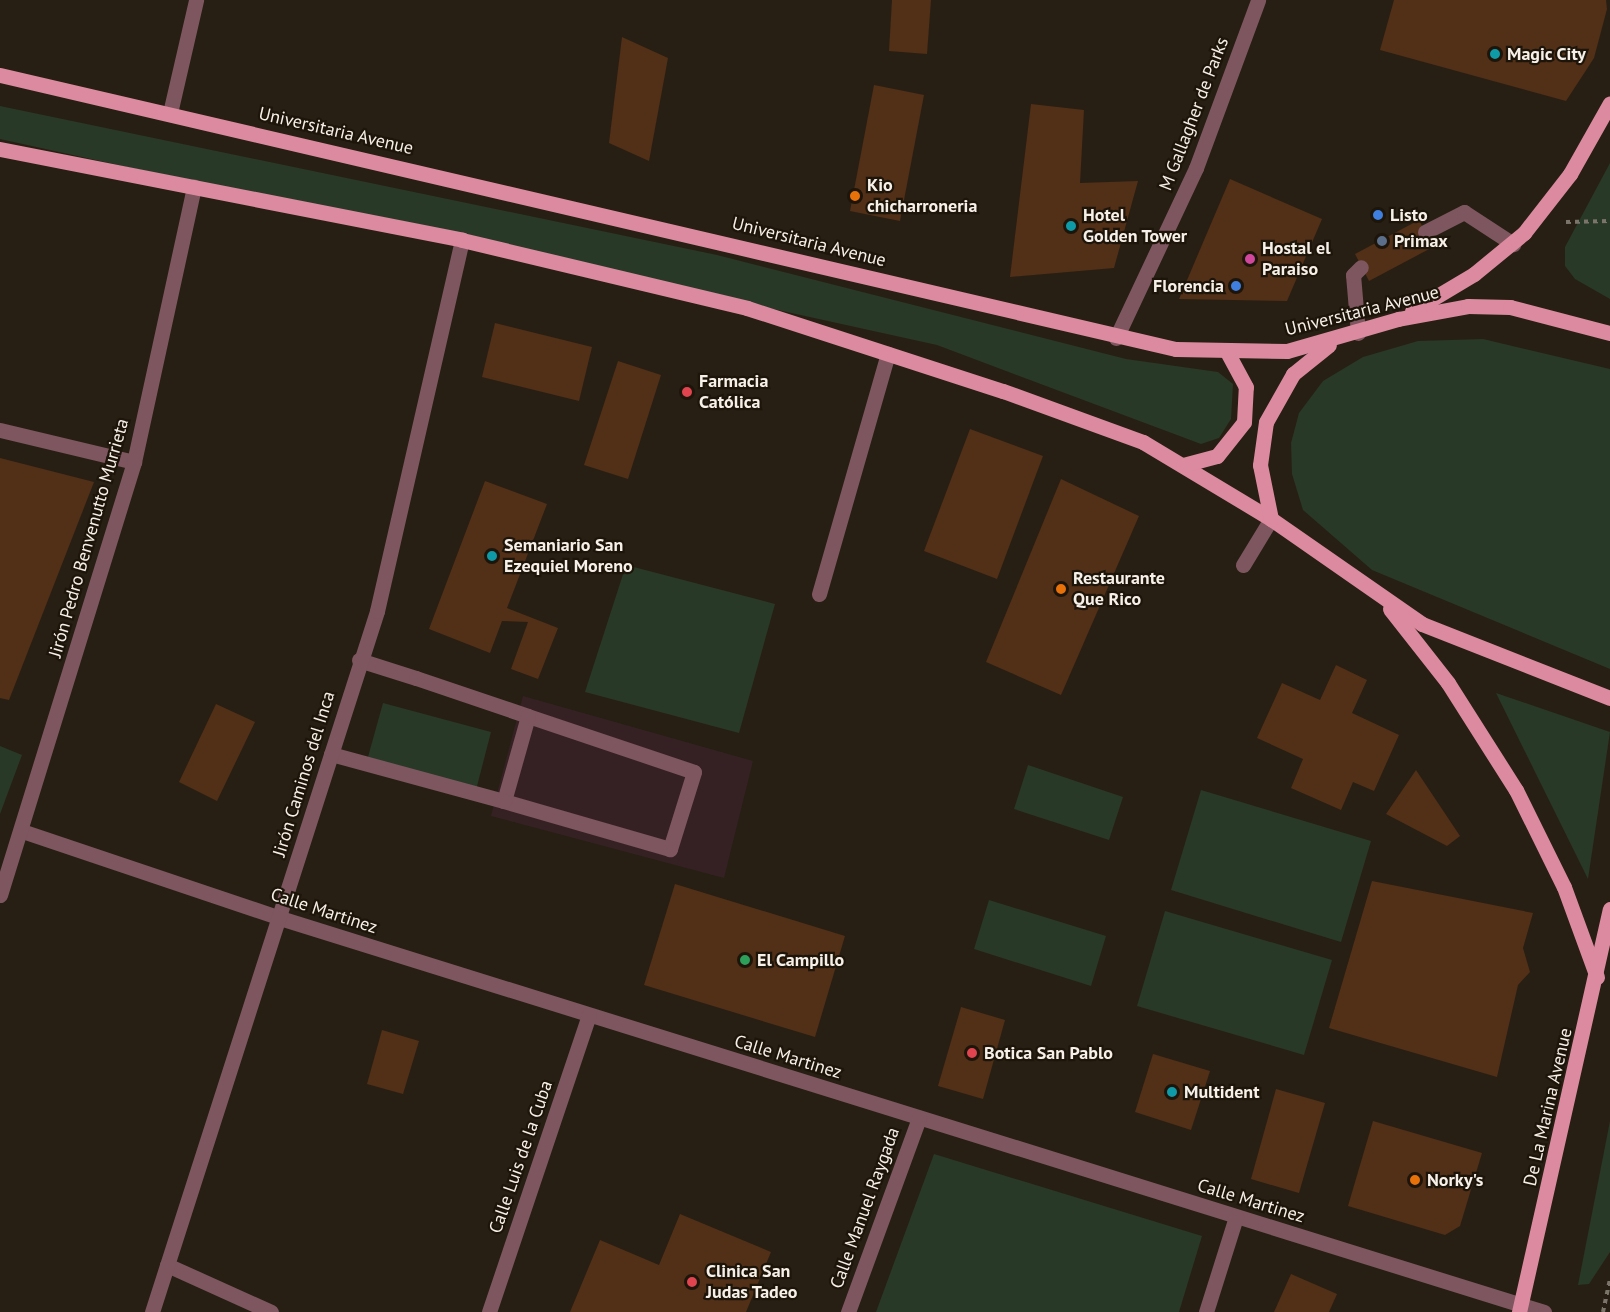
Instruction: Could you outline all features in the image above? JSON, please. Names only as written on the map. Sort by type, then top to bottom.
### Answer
[{"type":"main road","name":"Universitaria Avenue","points":[[0,75],[170,113],[1116,338],[1226,350],[1287,351],[1337,341],[1398,319],[1468,306],[1510,307],[1610,333]]},
{"type":"main road","points":[[1398,319],[1513,244],[1543,211],[1610,102]]},
{"type":"main road","points":[[0,149],[462,240],[747,308],[888,354],[1143,442],[1271,519],[1380,598],[1454,640],[1610,698]]},
{"type":"main road","points":[[1271,519],[1260,465],[1266,422],[1293,374],[1337,341]]},
{"type":"main road","points":[[1183,465],[1216,456],[1244,422],[1246,387],[1226,350]]},
{"type":"main road","points":[[1380,598],[1448,683],[1516,790],[1564,887],[1597,977]]},
{"type":"main road","name":"De La Marina Avenue","points":[[1520,1309],[1597,977],[1610,909]]},
{"type":"street","points":[[170,113],[196,0]]},
{"type":"street","name":"M Gallagher de Parks","points":[[1116,338],[1196,168],[1258,0]]},
{"type":"street","name":"Jirón Pedro Benvenutto Murrieta","points":[[0,895],[22,831],[134,462],[194,186]]},
{"type":"street","points":[[1425,232],[1464,212],[1513,244]]},
{"type":"street","name":"Jirón Caminos del Inca","points":[[152,1312],[280,918],[359,660],[377,611],[462,240]]},
{"type":"street","points":[[1358,333],[1353,274],[1362,267]]},
{"type":"street","points":[[819,594],[888,354]]},
{"type":"street","points":[[0,430],[134,462]]},
{"type":"street","points":[[1243,565],[1271,519]]},
{"type":"street","points":[[331,754],[504,801],[664,852],[670,849],[696,777],[528,716],[359,660]]},
{"type":"street","points":[[504,801],[528,716]]},
{"type":"street","name":"Calle Martinez","points":[[22,831],[280,918],[1236,1217],[1520,1309],[1544,1312]]},
{"type":"street","name":"Calle Luis de la Cuba","points":[[489,1312],[590,1015]]},
{"type":"street","name":"Calle Manuel Raygada","points":[[848,1312],[919,1118]]},
{"type":"street","points":[[1206,1312],[1236,1217]]},
{"type":"street","points":[[167,1265],[271,1312]]},
{"type":"path","points":[[1543,211],[1560,222],[1610,221]]},
{"type":"path","points":[[1603,1312],[1610,1280]]},
{"type":"shaded area","points":[[523,696],[753,761],[724,878],[491,816]]},
{"type":"green space","points":[[0,106],[717,255],[1126,359],[1218,372],[1233,384],[1231,419],[1219,438],[1201,444],[937,345],[0,139]]},
{"type":"green space","points":[[1610,163],[1610,299],[1575,279],[1565,266],[1565,247]]},
{"type":"green space","points":[[1483,339],[1610,369],[1610,669],[1372,570],[1303,510],[1292,474],[1291,443],[1299,413],[1323,381],[1363,357],[1418,341]]},
{"type":"green space","points":[[626,565],[775,604],[739,733],[585,692]]},
{"type":"green space","points":[[1496,693],[1610,732],[1588,879]]},
{"type":"green space","points":[[383,703],[491,732],[475,794],[366,764]]},
{"type":"green space","points":[[0,746],[22,755],[0,814]]},
{"type":"green space","points":[[1028,765],[1123,797],[1109,840],[1014,809]]},
{"type":"green space","points":[[1201,790],[1371,841],[1341,942],[1171,890]]},
{"type":"green space","points":[[989,900],[1106,936],[1091,986],[974,949]]},
{"type":"green space","points":[[1165,911],[1332,960],[1304,1055],[1137,1006]]},
{"type":"green space","points":[[1610,1121],[1610,1252],[1589,1284],[1578,1285]]},
{"type":"green space","points":[[934,1154],[1202,1236],[1179,1312],[876,1312]]},
{"type":"building","points":[[892,0],[931,0],[927,54],[889,51]]},
{"type":"building","name":"Magic City","points":[[1394,0],[1606,0],[1607,9],[1594,58],[1566,101],[1380,50]]},
{"type":"building","points":[[622,37],[668,58],[649,161],[609,143]]},
{"type":"building","points":[[874,85],[924,95],[900,221],[850,211]]},
{"type":"building","name":"Hotel Golden Tower","points":[[1031,104],[1084,110],[1080,183],[1138,181],[1114,268],[1010,277]]},
{"type":"building","name":"Hostal el Paraiso","points":[[1230,179],[1322,219],[1287,301],[1179,299]]},
{"type":"building","points":[[1419,220],[1433,247],[1369,281],[1355,254]]},
{"type":"building","points":[[495,323],[592,347],[579,401],[482,377]]},
{"type":"building","points":[[618,361],[661,375],[628,479],[584,465]]},
{"type":"building","points":[[970,429],[1043,456],[997,579],[924,551]]},
{"type":"building","points":[[0,458],[94,482],[9,700],[0,698]]},
{"type":"building","name":"Restaurante Que Rico","points":[[1061,479],[1139,516],[1061,695],[986,662]]},
{"type":"building","name":"Semaniario San Ezequiel Moreno","points":[[485,481],[547,504],[507,608],[558,628],[538,679],[511,669],[528,622],[502,621],[490,653],[429,629]]},
{"type":"building","points":[[1336,665],[1367,680],[1352,713],[1399,735],[1374,791],[1353,782],[1341,810],[1291,788],[1303,759],[1257,738],[1282,683],[1320,700]]},
{"type":"building","points":[[216,704],[255,722],[217,801],[179,782]]},
{"type":"building","points":[[1416,770],[1460,836],[1447,846],[1386,814]]},
{"type":"building","points":[[1372,881],[1533,913],[1523,948],[1530,972],[1518,985],[1497,1077],[1329,1028]]},
{"type":"building","name":"El Campillo","points":[[675,884],[845,936],[815,1037],[644,985]]},
{"type":"building","name":"Botica San Pablo","points":[[961,1007],[1005,1020],[983,1099],[938,1086]]},
{"type":"building","points":[[382,1030],[419,1041],[403,1094],[367,1084]]},
{"type":"building","name":"Multident","points":[[1153,1054],[1210,1071],[1191,1130],[1135,1112]]},
{"type":"building","points":[[1276,1089],[1325,1103],[1299,1193],[1251,1179]]},
{"type":"building","name":"Norky's","points":[[1373,1121],[1482,1153],[1460,1226],[1445,1235],[1348,1206]]},
{"type":"building","points":[[680,1214],[771,1252],[746,1312],[570,1312],[600,1240],[659,1265]]},
{"type":"building","points":[[1291,1274],[1337,1294],[1329,1312],[1274,1312]]},
{"type":"place","name":"Magic City","points":[[1495,54]]},
{"type":"place","name":"Kio chicharroneria","points":[[855,196]]},
{"type":"place","name":"Listo","points":[[1378,215]]},
{"type":"place","name":"Hotel Golden Tower","points":[[1071,226]]},
{"type":"place","name":"Primax","points":[[1382,241]]},
{"type":"place","name":"Hostal el Paraiso","points":[[1250,259]]},
{"type":"place","name":"Florencia","points":[[1236,286]]},
{"type":"place","name":"Farmacia Católica","points":[[687,392]]},
{"type":"place","name":"Semaniario San Ezequiel Moreno","points":[[492,556]]},
{"type":"place","name":"Restaurante Que Rico","points":[[1061,589]]},
{"type":"place","name":"El Campillo","points":[[745,960]]},
{"type":"place","name":"Botica San Pablo","points":[[972,1053]]},
{"type":"place","name":"Multident","points":[[1172,1092]]},
{"type":"place","name":"Norky's","points":[[1415,1180]]},
{"type":"place","name":"Clinica San Judas Tadeo","points":[[692,1282]]}]
